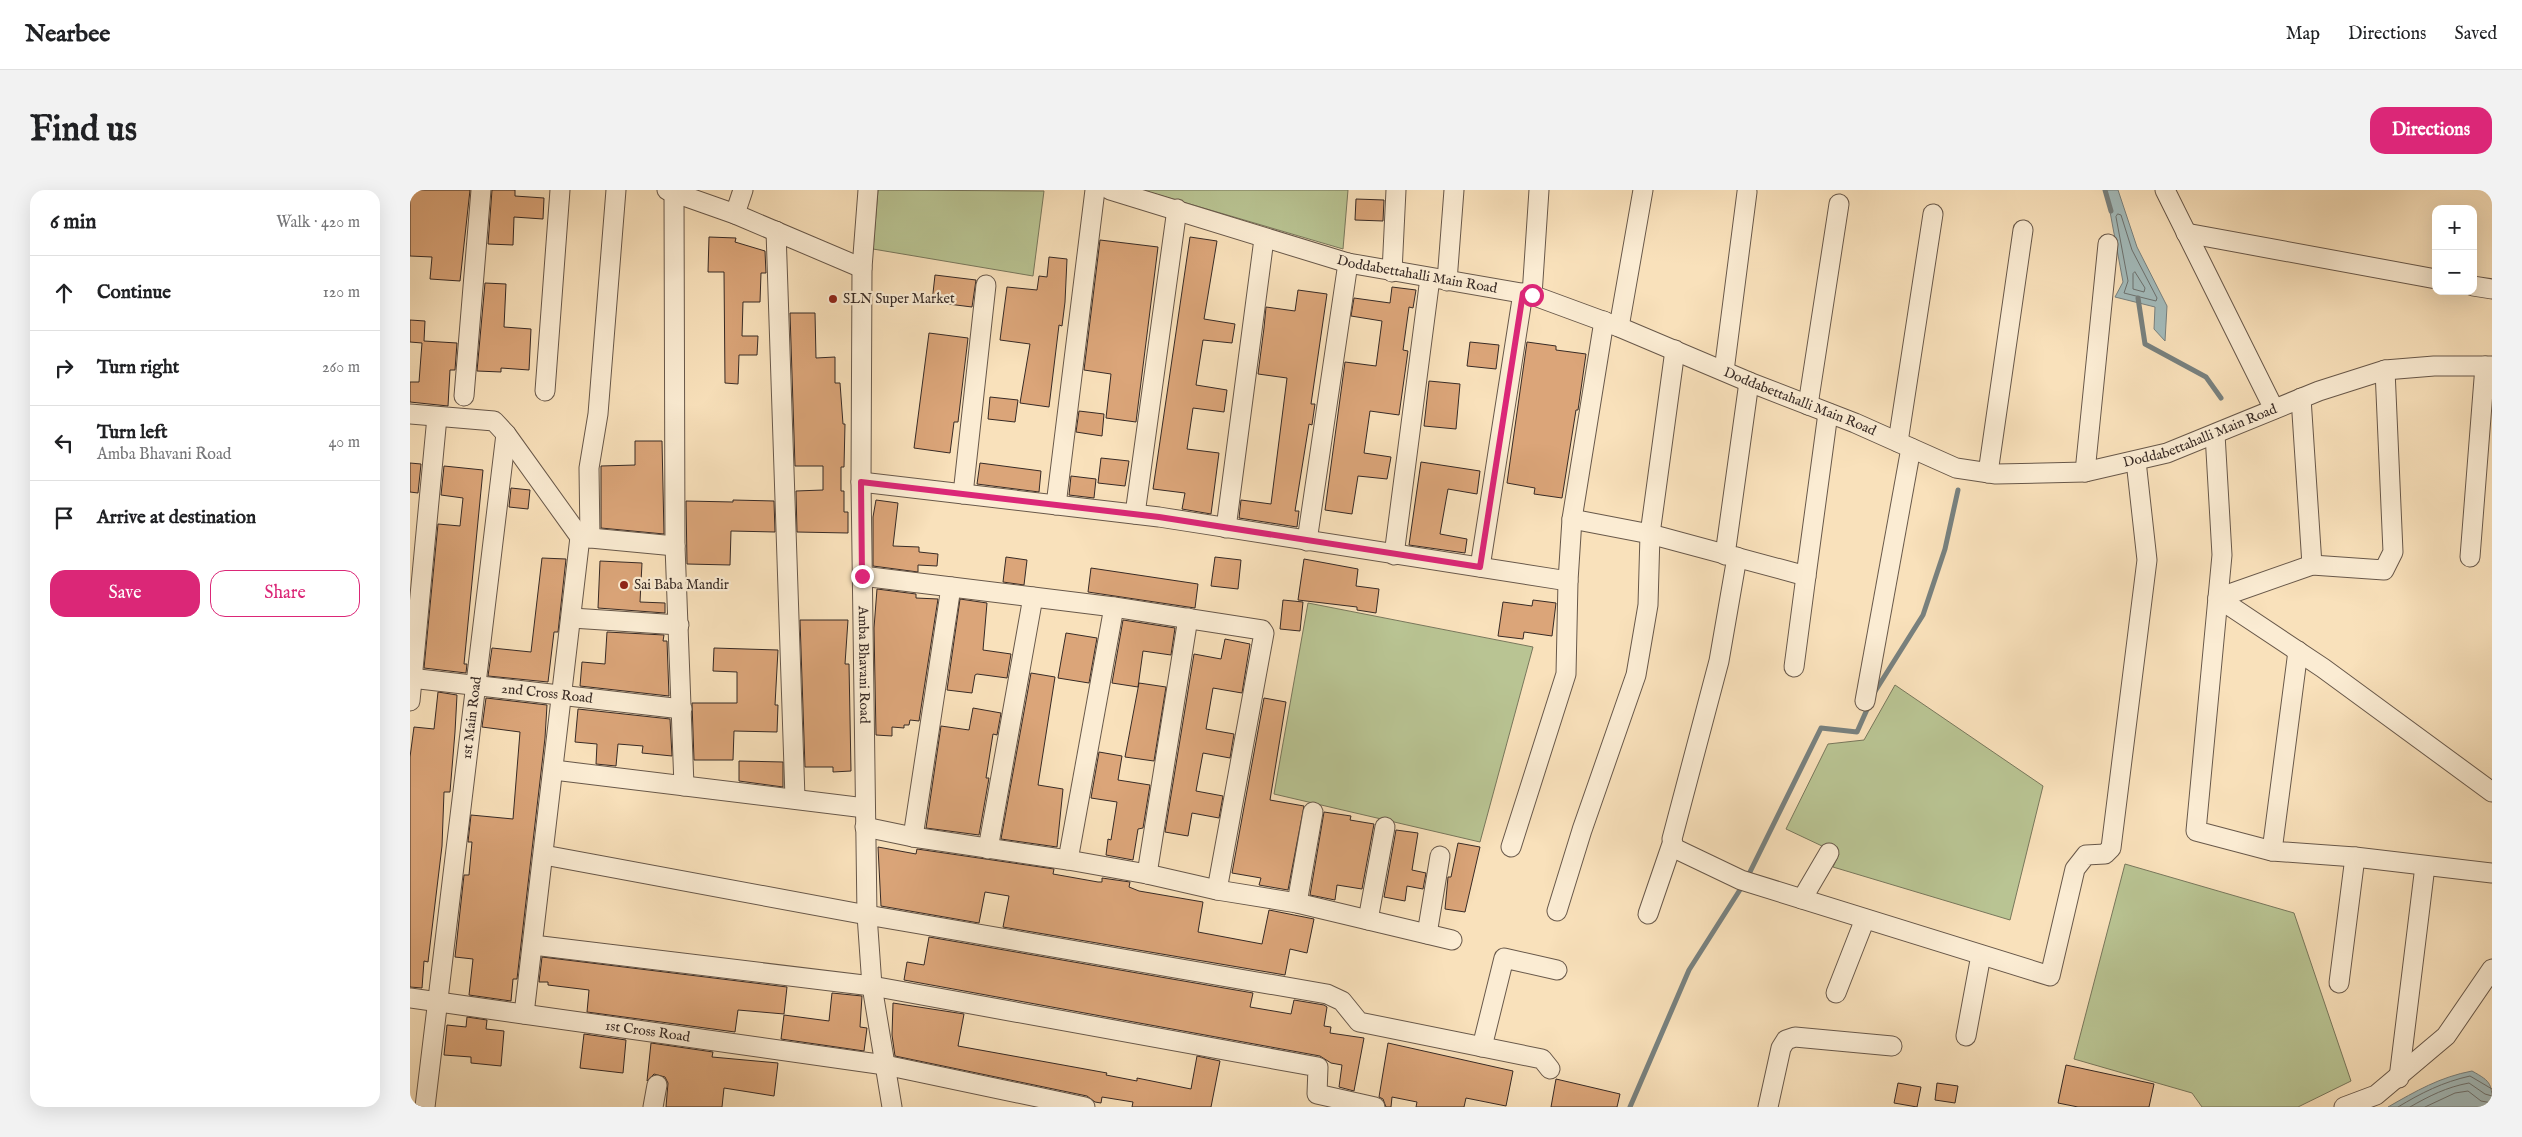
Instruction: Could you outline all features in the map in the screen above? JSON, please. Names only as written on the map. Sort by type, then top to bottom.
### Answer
[{"type":"street","points":[[464,396],[481,190]]},
{"type":"street","points":[[545,391],[560,190]]},
{"type":"street","points":[[524,1014],[562,695],[585,537],[589,468],[598,414],[616,190]]},
{"type":"street","points":[[735,214],[743,190]]},
{"type":"street","name":"Amba Bhavani Road","points":[[868,190],[862,268],[861,482],[867,915],[872,986],[892,1107]]},
{"type":"street","points":[[1056,505],[1095,190]]},
{"type":"street","name":"Doddabettahalli Main Road","points":[[1110,190],[1177,209],[1264,239],[1348,263],[1527,294],[1612,324],[1749,382],[1828,412],[1956,468],[1988,473],[2085,472],[2167,454],[2300,398],[2385,370],[2434,366],[2488,366]]},
{"type":"street","points":[[1392,272],[1396,190]]},
{"type":"street","points":[[1394,555],[1454,190]]},
{"type":"street","points":[[1480,567],[1527,294],[1539,190]]},
{"type":"street","points":[[1511,847],[1566,674],[1568,581],[1572,519],[1612,324],[1643,190]]},
{"type":"street","points":[[2164,190],[2274,409]]},
{"type":"street","points":[[684,786],[675,546],[670,192],[735,214],[862,268]]},
{"type":"street","points":[[1724,371],[1748,192]]},
{"type":"street","points":[[1808,405],[1839,204]]},
{"type":"street","points":[[1135,514],[1177,209]]},
{"type":"street","points":[[1865,701],[1904,445],[1933,214]]},
{"type":"street","points":[[1988,473],[2023,230]]},
{"type":"street","points":[[776,231],[795,798]]},
{"type":"street","points":[[2186,233],[2432,278]]},
{"type":"street","points":[[1226,528],[1264,239]]},
{"type":"street","points":[[2085,472],[2108,244]]},
{"type":"street","points":[[1307,541],[1348,263]]},
{"type":"street","points":[[963,494],[986,285]]},
{"type":"street","points":[[2477,287],[2492,289]]},
{"type":"street","points":[[1557,911],[1582,830],[1636,675],[1648,605],[1650,534],[1675,350]]},
{"type":"street","points":[[2470,557],[2488,366]]},
{"type":"street","points":[[2218,598],[2312,564],[2384,570],[2393,552],[2385,370]]},
{"type":"street","points":[[1648,914],[1672,844],[1719,661],[1749,382]]},
{"type":"street","points":[[2300,398],[2312,564]]},
{"type":"street","points":[[1794,667],[1828,412]]},
{"type":"street","points":[[410,414],[491,419],[506,434],[585,537],[675,546]]},
{"type":"street","points":[[410,701],[436,417]]},
{"type":"street","name":"1st Main Road","points":[[426,1107],[506,434]]},
{"type":"street","points":[[2215,434],[2222,555],[2196,831],[2272,851],[2355,857],[2492,873]]},
{"type":"street","points":[[1672,844],[1680,852],[1746,882],[2050,976],[2075,869],[2086,855],[2105,854],[2111,848],[2147,560],[2136,461]]},
{"type":"street","points":[[861,482],[1135,514],[1568,581]]},
{"type":"street","points":[[1572,519],[1650,534],[1806,576]]},
{"type":"street","points":[[862,576],[1114,607],[1258,629],[1264,633],[1217,890]]},
{"type":"street","points":[[913,837],[951,587]]},
{"type":"street","points":[[988,849],[1033,597]]},
{"type":"street","points":[[2218,598],[2298,652],[2492,792]]},
{"type":"street","points":[[1068,860],[1114,607]]},
{"type":"street","points":[[572,618],[679,625]]},
{"type":"street","points":[[1147,874],[1188,618]]},
{"type":"street","points":[[2272,851],[2298,652]]},
{"type":"street","name":"2nd Cross Road","points":[[411,678],[682,709]]},
{"type":"street","points":[[554,770],[795,798],[865,818],[913,837],[1147,874],[1217,890],[1297,904],[1452,940]]},
{"type":"street","points":[[1297,904],[1313,812]]},
{"type":"street","points":[[1368,920],[1385,827]]},
{"type":"street","points":[[1802,899],[1829,853]]},
{"type":"street","points":[[544,855],[867,915],[1327,994],[1342,1001],[1359,1022],[1542,1059],[1550,1069]]},
{"type":"street","points":[[1427,934],[1440,856]]},
{"type":"street","points":[[2339,983],[2355,857]]},
{"type":"street","points":[[2399,1078],[2425,866]]},
{"type":"street","points":[[1836,993],[1865,919]]},
{"type":"street","points":[[532,945],[872,986],[1318,1067],[1317,1094],[1375,1107]]},
{"type":"street","points":[[1966,1036],[1981,955]]},
{"type":"street","points":[[1482,1047],[1504,958],[1557,970]]},
{"type":"street","points":[[2344,1107],[2376,1095],[2399,1078],[2446,1036],[2492,969]]},
{"type":"street","name":"1st Cross Road","points":[[410,998],[885,1065],[1085,1107]]},
{"type":"street","points":[[1768,1107],[1781,1048],[1786,1040],[1795,1037],[1892,1046]]},
{"type":"street","points":[[653,1107],[657,1085]]},
{"type":"green space","points":[[878,190],[1044,191],[1033,276],[873,249]]},
{"type":"green space","points":[[1142,190],[1348,190],[1343,249]]},
{"type":"green space","points":[[1308,603],[1533,647],[1480,842],[1274,794]]},
{"type":"green space","points":[[1895,685],[2043,786],[2010,920],[1833,867],[1839,854],[1786,829],[1828,744],[1864,740]]},
{"type":"green space","points":[[2125,864],[2294,913],[2351,1081],[2298,1107],[2202,1107],[2192,1093],[2074,1059]]},
{"type":"water","points":[[2106,190],[2118,190],[2137,247],[2167,306],[2165,341],[2154,329],[2155,307],[2115,297],[2123,282]]},
{"type":"water","points":[[2472,1071],[2484,1078],[2490,1085],[2492,1107],[2388,1107],[2418,1090],[2439,1081]]},
{"type":"building","points":[[410,190],[470,190],[460,281],[430,279],[432,257],[410,256]]},
{"type":"building","points":[[492,190],[515,190],[515,196],[544,198],[543,219],[514,217],[513,245],[488,244]]},
{"type":"building","points":[[1356,199],[1384,200],[1383,221],[1355,220]]},
{"type":"building","points":[[709,237],[736,238],[735,242],[765,251],[766,273],[761,273],[760,302],[743,302],[742,336],[758,336],[757,355],[739,355],[738,384],[725,383],[724,272],[708,272]]},
{"type":"building","points":[[1190,237],[1217,241],[1204,319],[1235,324],[1232,343],[1203,340],[1196,385],[1227,390],[1224,412],[1193,408],[1187,449],[1219,453],[1211,514],[1182,509],[1185,493],[1153,489]]},
{"type":"building","points":[[1100,240],[1158,247],[1136,422],[1106,418],[1111,374],[1084,370]]},
{"type":"building","points":[[1049,257],[1067,259],[1065,302],[1062,326],[1059,325],[1049,407],[1020,403],[1030,344],[1000,340],[1007,287],[1037,290],[1039,276],[1047,277]]},
{"type":"building","points":[[935,275],[976,280],[972,307],[932,302]]},
{"type":"building","points":[[485,283],[506,284],[504,327],[531,329],[529,370],[501,368],[501,372],[477,371]]},
{"type":"building","points":[[1392,287],[1416,290],[1413,308],[1409,307],[1403,350],[1408,351],[1399,415],[1370,411],[1364,453],[1391,457],[1387,479],[1358,476],[1352,514],[1325,510],[1345,362],[1376,366],[1382,321],[1351,316],[1354,298],[1390,303]]},
{"type":"building","points":[[1298,290],[1327,294],[1311,404],[1315,404],[1312,425],[1309,424],[1295,511],[1299,511],[1297,527],[1239,518],[1241,500],[1271,504],[1287,378],[1258,374],[1266,307],[1295,311]]},
{"type":"building","points":[[790,313],[815,313],[816,358],[835,357],[835,383],[840,383],[843,424],[845,424],[844,467],[841,467],[841,491],[844,491],[844,512],[848,512],[848,533],[797,532],[796,491],[823,490],[823,466],[795,466]]},
{"type":"building","points":[[410,320],[425,321],[424,341],[457,343],[455,370],[450,370],[448,406],[410,402],[410,382],[419,382],[422,343],[410,342]]},
{"type":"building","points":[[929,333],[968,338],[958,422],[954,422],[950,453],[914,448]]},
{"type":"building","points":[[1470,342],[1499,345],[1496,369],[1467,366]]},
{"type":"building","points":[[1527,342],[1556,346],[1556,350],[1586,354],[1562,498],[1534,494],[1535,488],[1507,483]]},
{"type":"building","points":[[1429,381],[1460,384],[1456,429],[1424,426]]},
{"type":"building","points":[[990,397],[1018,400],[1015,422],[988,419]]},
{"type":"building","points":[[1079,411],[1104,414],[1102,436],[1076,432]]},
{"type":"building","points":[[635,441],[662,441],[664,534],[601,528],[601,466],[635,465]]},
{"type":"building","points":[[1101,458],[1129,461],[1125,486],[1098,483]]},
{"type":"building","points":[[1421,462],[1480,471],[1477,494],[1448,489],[1440,534],[1467,539],[1465,553],[1409,545]]},
{"type":"building","points":[[410,463],[421,464],[418,493],[410,492]]},
{"type":"building","points":[[980,463],[1041,471],[1039,492],[977,484]]},
{"type":"building","points":[[444,466],[483,470],[464,664],[467,664],[466,673],[424,668],[438,524],[460,526],[463,498],[441,495]]},
{"type":"building","points":[[1071,476],[1096,479],[1094,498],[1069,495]]},
{"type":"building","points":[[511,488],[530,490],[528,509],[509,507]]},
{"type":"building","points":[[733,500],[774,501],[775,532],[731,531],[730,565],[687,564],[686,501],[733,502]]},
{"type":"building","points":[[876,500],[898,503],[893,546],[919,547],[919,552],[938,554],[937,566],[918,565],[918,572],[873,566],[873,517]]},
{"type":"building","points":[[1006,557],[1027,560],[1024,585],[1003,582]]},
{"type":"building","points":[[1215,557],[1241,560],[1238,589],[1211,586]]},
{"type":"building","points":[[542,558],[566,559],[558,632],[554,632],[548,682],[488,676],[492,648],[531,652]]},
{"type":"building","points":[[1304,559],[1358,569],[1356,586],[1379,589],[1376,613],[1357,610],[1357,607],[1298,600]]},
{"type":"building","points":[[600,561],[642,563],[640,602],[665,603],[665,613],[598,608]]},
{"type":"building","points":[[1091,568],[1198,584],[1195,608],[1088,592]]},
{"type":"building","points":[[877,589],[916,594],[916,598],[938,599],[919,721],[910,720],[909,725],[904,725],[904,728],[892,727],[892,736],[876,735],[874,628]]},
{"type":"building","points":[[960,599],[987,603],[983,650],[1011,654],[1007,678],[977,674],[975,675],[972,693],[947,690]]},
{"type":"building","points":[[1283,600],[1303,602],[1300,631],[1280,629]]},
{"type":"building","points":[[1533,600],[1556,603],[1552,636],[1524,632],[1523,639],[1498,636],[1503,602],[1532,606]]},
{"type":"building","points":[[800,620],[848,620],[845,664],[849,664],[851,771],[833,772],[833,767],[805,767]]},
{"type":"building","points":[[1123,620],[1175,628],[1171,655],[1143,651],[1138,687],[1112,683]]},
{"type":"building","points":[[607,632],[664,635],[663,641],[667,641],[669,696],[580,686],[582,662],[605,664]]},
{"type":"building","points":[[1066,633],[1097,638],[1089,683],[1058,678]]},
{"type":"building","points":[[1225,639],[1250,644],[1242,693],[1213,688],[1206,729],[1234,734],[1230,758],[1203,753],[1196,791],[1223,796],[1219,818],[1192,813],[1188,836],[1165,832],[1194,654],[1221,659]]},
{"type":"building","points":[[714,648],[778,650],[775,705],[778,705],[777,732],[734,731],[733,760],[694,760],[692,703],[737,703],[737,672],[713,671]]},
{"type":"building","points":[[1031,673],[1055,677],[1038,785],[1063,789],[1057,847],[1001,839]]},
{"type":"building","points":[[1139,683],[1166,687],[1154,761],[1125,757]]},
{"type":"building","points":[[438,692],[457,695],[455,732],[450,792],[444,792],[442,846],[428,962],[424,961],[422,988],[410,987],[410,757],[414,727],[434,729]]},
{"type":"building","points":[[486,698],[547,705],[545,738],[517,979],[513,979],[511,1001],[469,995],[473,959],[455,957],[464,875],[469,875],[472,842],[468,842],[471,815],[513,819],[520,732],[482,727]]},
{"type":"building","points":[[1264,698],[1286,702],[1270,800],[1304,806],[1288,890],[1259,885],[1261,878],[1232,873]]},
{"type":"building","points":[[973,708],[1001,713],[997,735],[993,734],[986,778],[989,778],[979,835],[926,828],[941,726],[969,730]]},
{"type":"building","points":[[578,709],[670,719],[672,756],[642,753],[643,746],[618,744],[616,766],[596,764],[597,744],[575,742]]},
{"type":"building","points":[[1099,752],[1122,756],[1118,780],[1150,785],[1143,828],[1138,829],[1133,860],[1106,855],[1108,839],[1111,840],[1117,802],[1091,798]]},
{"type":"building","points":[[739,761],[783,762],[783,787],[739,781]]},
{"type":"building","points":[[1324,812],[1351,816],[1350,820],[1374,824],[1362,889],[1337,885],[1335,900],[1310,895]]},
{"type":"building","points":[[1396,830],[1418,833],[1412,870],[1426,873],[1423,889],[1407,886],[1405,901],[1384,897]]},
{"type":"building","points":[[1458,843],[1480,847],[1465,912],[1445,909],[1448,877],[1451,877]]},
{"type":"building","points":[[878,847],[916,854],[917,849],[1054,869],[1053,874],[1098,882],[1102,882],[1102,878],[1130,882],[1129,887],[1139,891],[1203,902],[1198,932],[1262,944],[1269,910],[1314,919],[1307,953],[1290,949],[1285,975],[1003,927],[1009,896],[985,892],[979,923],[881,906]]},
{"type":"building","points":[[929,937],[1253,993],[1250,1007],[1291,1014],[1294,1000],[1324,1005],[1327,1007],[1324,1026],[1331,1027],[1330,1033],[1364,1038],[1354,1091],[1339,1087],[1342,1065],[1331,1063],[1320,1056],[904,980],[907,962],[924,965]]},
{"type":"building","points":[[542,957],[787,987],[784,1014],[738,1010],[735,1032],[587,1012],[589,990],[548,985],[548,982],[539,982]]},
{"type":"building","points":[[832,993],[862,996],[860,1027],[867,1028],[864,1051],[781,1039],[784,1015],[829,1021]]},
{"type":"building","points":[[893,1003],[964,1014],[958,1046],[1107,1073],[1106,1075],[1137,1081],[1137,1078],[1191,1089],[1197,1056],[1220,1061],[1211,1107],[1132,1107],[1133,1102],[1102,1097],[1101,1103],[1095,1102],[1087,1096],[895,1056],[892,1035]]},
{"type":"building","points":[[467,1017],[487,1020],[486,1029],[504,1031],[501,1066],[471,1063],[471,1057],[444,1055],[447,1025],[466,1027]]},
{"type":"building","points":[[584,1034],[626,1040],[623,1073],[580,1068]]},
{"type":"building","points":[[651,1043],[713,1052],[712,1057],[778,1063],[774,1096],[724,1088],[722,1107],[666,1107],[668,1083],[665,1077],[654,1074],[647,1081]]},
{"type":"building","points":[[1388,1043],[1513,1071],[1506,1106],[1466,1098],[1464,1107],[1416,1107],[1417,1102],[1392,1097],[1391,1107],[1386,1107],[1383,1099],[1379,1097]]},
{"type":"building","points":[[2066,1065],[2154,1084],[2149,1107],[2078,1107],[2058,1103]]},
{"type":"building","points":[[1556,1079],[1620,1094],[1617,1107],[1551,1107]]},
{"type":"building","points":[[1898,1083],[1921,1087],[1917,1107],[1894,1103]]},
{"type":"building","points":[[1937,1083],[1958,1086],[1955,1103],[1935,1100]]},
{"type":"waterway","points":[[2105,190],[2111,211]]},
{"type":"waterway","points":[[2138,298],[2145,344],[2206,377],[2221,398]]},
{"type":"waterway","points":[[1874,693],[1923,615],[1945,549],[1958,490]]},
{"type":"waterway","points":[[1747,878],[1821,728],[1857,732],[1869,705]]},
{"type":"waterway","points":[[1630,1107],[1689,970],[1743,885]]},
{"type":"place","name":"SLN Super Market","points":[[833,299]]},
{"type":"place","name":"Sai Baba Mandir","points":[[624,585]]},
{"type":"route","points":[[862,576],[861,482],[1159,517],[1480,567],[1523,293],[1532,295]]}]
